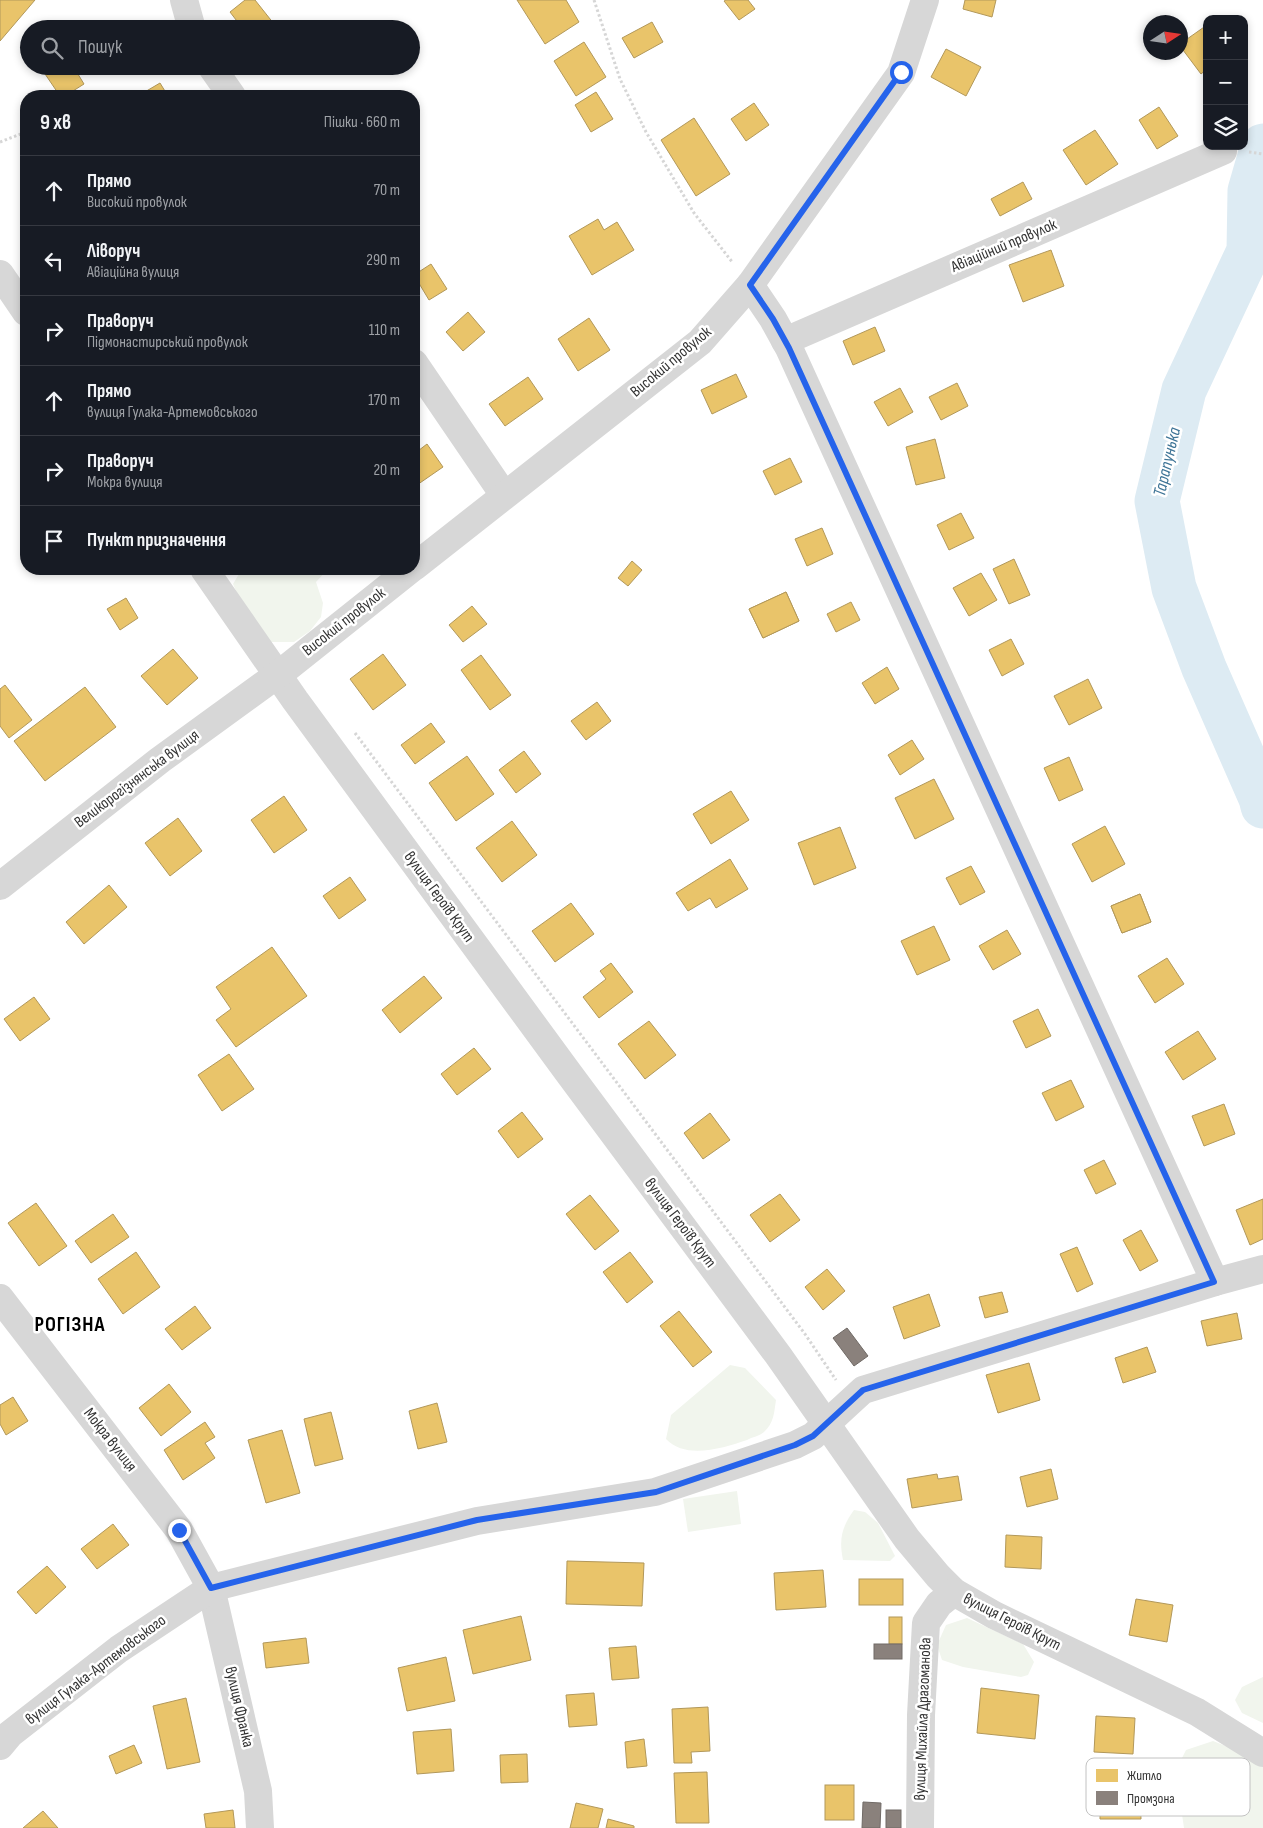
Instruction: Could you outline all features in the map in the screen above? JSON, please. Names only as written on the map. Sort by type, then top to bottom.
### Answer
[{"type":"street","points":[[184,0],[190,20]]},
{"type":"street","name":"Високий провулок","points":[[420,562],[700,342],[750,285],[901,72],[924,0]]},
{"type":"street","points":[[217,75],[228,90]]},
{"type":"street","name":"Авіаційний провулок","points":[[785,341],[1233,151]]},
{"type":"street","points":[[0,274],[20,303]]},
{"type":"street","points":[[750,285],[785,341],[1214,1282]]},
{"type":"street","points":[[420,372],[504,495]]},
{"type":"street","name":"вулиця Героїв Крут","points":[[208,575],[276,674],[566,1071],[778,1354],[907,1539],[954,1592],[994,1615],[1196,1712],[1263,1753]]},
{"type":"street","name":"Високий провулок","points":[[276,674],[403,575]]},
{"type":"street","name":"Великорогізнянська вулиця","points":[[0,886],[160,760],[276,674]]},
{"type":"street","name":"вулиця Гулака-Артемовського","points":[[0,1746],[10,1734],[119,1649],[211,1588],[477,1520],[656,1492],[795,1445],[813,1436],[863,1390],[1214,1282],[1263,1269]]},
{"type":"street","name":"Мокра вулиця","points":[[0,1298],[179,1530],[211,1588]]},
{"type":"street","name":"вулиця Франка","points":[[211,1588],[258,1791],[260,1828]]},
{"type":"street","name":"вулиця Михайла Драгоманова","points":[[920,1828],[921,1715],[926,1623],[939,1604],[954,1592]]},
{"type":"path","points":[[594,0],[620,79],[646,132],[694,213],[750,285]]},
{"type":"path","points":[[0,142],[20,134]]},
{"type":"path","points":[[1233,151],[1263,154]]},
{"type":"path","points":[[350,726],[805,1334],[834,1377],[849,1404]]},
{"type":"shaded area","points":[[238,575],[322,575],[316,582],[323,603],[321,617],[310,631],[294,642],[271,642],[246,614],[233,584]]},
{"type":"shaded area","points":[[730,1365],[745,1368],[776,1400],[773,1418],[764,1432],[716,1449],[694,1451],[674,1445],[666,1439],[671,1415]]},
{"type":"shaded area","points":[[737,1491],[741,1524],[688,1532],[683,1499]]},
{"type":"shaded area","points":[[854,1510],[865,1512],[878,1523],[895,1556],[890,1561],[843,1560],[842,1534]]},
{"type":"shaded area","points":[[967,1618],[1023,1644],[1034,1662],[1028,1675],[1021,1677],[963,1667],[942,1660],[937,1645],[946,1625]]},
{"type":"shaded area","points":[[1263,1677],[1263,1723],[1242,1713],[1235,1700],[1242,1687]]},
{"type":"shaded area","points":[[1213,1741],[1254,1757],[1263,1764],[1263,1828],[1184,1828],[1182,1816],[1250,1816],[1250,1758],[1182,1758],[1186,1750]]},
{"type":"building: Житло","points":[[0,0],[35,0],[0,41]]},
{"type":"building: Житло","points":[[245,0],[255,0],[271,20],[236,20],[230,12]]},
{"type":"building: Житло","points":[[517,0],[566,0],[579,22],[545,44]]},
{"type":"building: Житло","points":[[748,0],[755,9],[739,20],[724,1]]},
{"type":"building: Житло","points":[[965,0],[996,0],[992,17],[963,9]]},
{"type":"building: Житло","points":[[652,22],[663,42],[634,58],[622,38]]},
{"type":"building: Житло","points":[[1203,28],[1203,72],[1201,74],[1188,57],[1188,38]]},
{"type":"building: Житло","points":[[584,42],[606,77],[576,96],[554,61]]},
{"type":"building: Житло","points":[[946,49],[981,67],[966,96],[931,77]]},
{"type":"building: Житло","points":[[46,75],[78,75],[84,84],[74,90],[56,90]]},
{"type":"building: Житло","points":[[160,83],[164,90],[148,90]]},
{"type":"building: Житло","points":[[596,92],[613,119],[591,132],[575,105]]},
{"type":"building: Житло","points":[[754,103],[769,125],[746,141],[731,119]]},
{"type":"building: Житло","points":[[1159,107],[1178,136],[1157,149],[1139,120]]},
{"type":"building: Житло","points":[[694,118],[730,174],[696,196],[661,140]]},
{"type":"building: Житло","points":[[1095,130],[1118,164],[1086,185],[1063,150]]},
{"type":"building: Житло","points":[[1023,182],[1032,199],[1000,216],[991,199]]},
{"type":"building: Житло","points":[[598,219],[604,230],[617,222],[634,250],[592,275],[569,236]]},
{"type":"building: Житло","points":[[1051,250],[1064,286],[1023,302],[1009,265]]},
{"type":"building: Житло","points":[[431,264],[447,289],[429,300],[420,285],[420,271]]},
{"type":"building: Житло","points":[[468,312],[485,332],[463,351],[446,332]]},
{"type":"building: Житло","points":[[589,318],[610,350],[578,371],[558,339]]},
{"type":"building: Житло","points":[[875,327],[885,351],[853,365],[843,341]]},
{"type":"building: Житло","points":[[736,374],[747,397],[712,414],[701,390]]},
{"type":"building: Житло","points":[[528,377],[543,399],[505,426],[489,404]]},
{"type":"building: Житло","points":[[957,383],[968,406],[941,420],[929,397]]},
{"type":"building: Житло","points":[[900,388],[913,412],[888,426],[874,402]]},
{"type":"building: Житло","points":[[935,439],[945,478],[916,485],[906,447]]},
{"type":"building: Житло","points":[[427,444],[443,467],[420,483],[420,449]]},
{"type":"building: Житло","points":[[790,458],[802,482],[775,495],[763,471]]},
{"type":"building: Житло","points":[[961,513],[974,538],[949,550],[937,525]]},
{"type":"building: Житло","points":[[822,528],[833,554],[807,566],[795,539]]},
{"type":"building: Житло","points":[[1014,559],[1030,595],[1009,604],[993,569]]},
{"type":"building: Житло","points":[[632,561],[642,570],[628,586],[618,578]]},
{"type":"building: Житло","points":[[981,573],[997,600],[969,616],[953,588]]},
{"type":"building: Житло","points":[[786,592],[799,621],[763,638],[749,609]]},
{"type":"building: Житло","points":[[786,592],[799,621],[763,638],[749,609]]},
{"type":"building: Житло","points":[[126,598],[138,618],[120,630],[107,609]]},
{"type":"building: Житло","points":[[851,602],[860,620],[836,632],[827,614]]},
{"type":"building: Житло","points":[[472,606],[487,624],[463,642],[449,625]]},
{"type":"building: Житло","points":[[1011,639],[1024,664],[1002,676],[989,650]]},
{"type":"building: Житло","points":[[173,649],[198,678],[167,705],[141,676]]},
{"type":"building: Житло","points":[[383,654],[406,685],[373,710],[350,679]]},
{"type":"building: Житло","points":[[481,655],[511,695],[490,710],[461,670]]},
{"type":"building: Житло","points":[[887,667],[899,689],[875,704],[862,683]]},
{"type":"building: Житло","points":[[1088,679],[1102,708],[1069,725],[1054,696]]},
{"type":"building: Житло","points":[[5,685],[32,720],[9,738],[0,726],[0,689]]},
{"type":"building: Житло","points":[[85,687],[116,727],[45,781],[14,741]]},
{"type":"building: Житло","points":[[597,702],[611,721],[586,740],[571,721]]},
{"type":"building: Житло","points":[[431,723],[445,742],[415,764],[401,745]]},
{"type":"building: Житло","points":[[912,740],[924,759],[900,775],[888,755]]},
{"type":"building: Житло","points":[[524,751],[541,774],[516,793],[499,770]]},
{"type":"building: Житло","points":[[467,756],[494,794],[456,821],[429,783]]},
{"type":"building: Житло","points":[[1069,757],[1083,790],[1059,801],[1044,768]]},
{"type":"building: Житло","points":[[934,779],[954,819],[915,839],[895,798]]},
{"type":"building: Житло","points":[[731,791],[749,820],[711,844],[693,814]]},
{"type":"building: Житло","points":[[284,796],[307,830],[274,853],[251,820]]},
{"type":"building: Житло","points":[[178,818],[202,851],[170,876],[145,843]]},
{"type":"building: Житло","points":[[512,821],[537,855],[502,882],[476,848]]},
{"type":"building: Житло","points":[[1105,826],[1125,864],[1092,882],[1072,844]]},
{"type":"building: Житло","points":[[840,827],[856,868],[814,885],[798,843]]},
{"type":"building: Житло","points":[[730,859],[748,889],[716,908],[710,898],[688,911],[676,893]]},
{"type":"building: Житло","points":[[971,866],[985,892],[960,905],[946,878]]},
{"type":"building: Житло","points":[[350,877],[366,900],[339,919],[323,896]]},
{"type":"building: Житло","points":[[109,885],[127,907],[84,944],[66,922]]},
{"type":"building: Житло","points":[[1140,894],[1151,922],[1122,933],[1111,906]]},
{"type":"building: Житло","points":[[1140,894],[1151,922],[1122,933],[1111,906]]},
{"type":"building: Житло","points":[[571,903],[594,934],[555,962],[532,931]]},
{"type":"building: Житло","points":[[934,926],[950,960],[917,975],[901,941]]},
{"type":"building: Житло","points":[[1007,930],[1021,954],[993,970],[979,946]]},
{"type":"building: Житло","points":[[272,947],[307,996],[236,1047],[216,1020],[231,1009],[216,987]]},
{"type":"building: Житло","points":[[1167,958],[1184,984],[1155,1003],[1138,976]]},
{"type":"building: Житло","points":[[611,963],[633,992],[599,1018],[583,997],[606,979],[600,971]]},
{"type":"building: Житло","points":[[424,976],[442,998],[400,1033],[382,1010]]},
{"type":"building: Житло","points":[[34,997],[50,1019],[20,1041],[4,1019]]},
{"type":"building: Житло","points":[[1038,1009],[1051,1036],[1026,1048],[1013,1021]]},
{"type":"building: Житло","points":[[649,1021],[676,1055],[645,1079],[618,1044]]},
{"type":"building: Житло","points":[[1198,1031],[1216,1059],[1183,1080],[1165,1052]]},
{"type":"building: Житло","points":[[474,1048],[491,1069],[457,1095],[441,1074]]},
{"type":"building: Житло","points":[[229,1054],[254,1089],[222,1111],[198,1075]]},
{"type":"building: Житло","points":[[1071,1080],[1084,1107],[1056,1121],[1042,1093]]},
{"type":"building: Житло","points":[[1224,1104],[1235,1134],[1204,1146],[1192,1116]]},
{"type":"building: Житло","points":[[522,1112],[543,1139],[518,1158],[498,1131]]},
{"type":"building: Житло","points":[[710,1113],[730,1140],[703,1159],[684,1133]]},
{"type":"building: Житло","points":[[1104,1160],[1116,1184],[1096,1194],[1084,1170]]},
{"type":"building: Житло","points":[[780,1194],[800,1220],[770,1242],[750,1215]]},
{"type":"building: Житло","points":[[590,1195],[619,1231],[595,1250],[566,1214]]},
{"type":"building: Житло","points":[[1263,1199],[1263,1239],[1250,1245],[1236,1210]]},
{"type":"building: Житло","points":[[36,1203],[67,1246],[39,1266],[8,1223]]},
{"type":"building: Житло","points":[[113,1214],[129,1237],[91,1263],[75,1241]]},
{"type":"building: Житло","points":[[1141,1230],[1158,1261],[1140,1271],[1123,1240]]},
{"type":"building: Житло","points":[[1077,1247],[1093,1284],[1077,1292],[1060,1254]]},
{"type":"building: Житло","points":[[136,1252],[160,1287],[123,1314],[98,1279]]},
{"type":"building: Житло","points":[[630,1252],[653,1282],[627,1303],[603,1272]]},
{"type":"building: Житло","points":[[827,1269],[845,1291],[823,1310],[805,1287]]},
{"type":"building: Житло","points":[[1002,1292],[1008,1312],[985,1318],[979,1297]]},
{"type":"building: Житло","points":[[929,1294],[940,1326],[904,1339],[893,1307]]},
{"type":"building: Житло","points":[[195,1306],[211,1328],[182,1350],[165,1329]]},
{"type":"building: Житло","points":[[679,1311],[712,1352],[693,1367],[660,1326]]},
{"type":"building: Житло","points":[[1237,1313],[1242,1339],[1207,1346],[1201,1321]]},
{"type":"building: Житло","points":[[1147,1347],[1156,1372],[1123,1383],[1115,1358]]},
{"type":"building: Житло","points":[[1029,1363],[1040,1400],[998,1413],[986,1375]]},
{"type":"building: Житло","points":[[169,1384],[191,1412],[161,1436],[139,1408]]},
{"type":"building: Житло","points":[[13,1397],[28,1421],[6,1435],[0,1424],[0,1405]]},
{"type":"building: Житло","points":[[437,1403],[447,1442],[418,1449],[409,1411]]},
{"type":"building: Житло","points":[[331,1412],[343,1459],[315,1466],[304,1419]]},
{"type":"building: Житло","points":[[205,1422],[215,1437],[205,1443],[215,1458],[183,1480],[164,1450]]},
{"type":"building: Житло","points":[[282,1430],[300,1493],[266,1503],[248,1440]]},
{"type":"building: Житло","points":[[1051,1469],[1058,1499],[1027,1507],[1020,1477]]},
{"type":"building: Житло","points":[[937,1474],[938,1479],[958,1476],[962,1500],[912,1508],[907,1479]]},
{"type":"building: Житло","points":[[113,1524],[129,1545],[97,1569],[81,1549]]},
{"type":"building: Житло","points":[[1006,1535],[1042,1537],[1041,1569],[1005,1567]]},
{"type":"building: Житло","points":[[567,1561],[644,1563],[642,1606],[566,1604]]},
{"type":"building: Житло","points":[[47,1566],[66,1587],[36,1614],[17,1592]]},
{"type":"building: Житло","points":[[823,1570],[826,1607],[776,1610],[774,1573]]},
{"type":"building: Житло","points":[[859,1579],[903,1579],[903,1605],[859,1605]]},
{"type":"building: Житло","points":[[1136,1599],[1173,1605],[1167,1642],[1129,1635]]},
{"type":"building: Житло","points":[[521,1616],[531,1660],[473,1674],[463,1630]]},
{"type":"building: Житло","points":[[889,1617],[902,1617],[902,1644],[889,1644]]},
{"type":"building: Житло","points":[[306,1638],[309,1663],[266,1668],[263,1643]]},
{"type":"building: Житло","points":[[636,1646],[639,1678],[612,1680],[609,1648]]},
{"type":"building: Житло","points":[[446,1657],[455,1701],[407,1711],[398,1668]]},
{"type":"building: Житло","points":[[981,1688],[1039,1695],[1035,1739],[977,1733]]},
{"type":"building: Житло","points":[[594,1693],[597,1725],[569,1727],[566,1695]]},
{"type":"building: Житло","points":[[186,1698],[200,1762],[167,1769],[153,1706]]},
{"type":"building: Житло","points":[[708,1707],[710,1751],[691,1752],[692,1763],[674,1763],[672,1709]]},
{"type":"building: Житло","points":[[1096,1716],[1135,1718],[1133,1754],[1094,1752]]},
{"type":"building: Житло","points":[[451,1729],[454,1771],[417,1774],[413,1732]]},
{"type":"building: Житло","points":[[644,1739],[647,1766],[627,1768],[625,1742]]},
{"type":"building: Житло","points":[[134,1745],[142,1763],[116,1774],[109,1756]]},
{"type":"building: Житло","points":[[527,1754],[528,1782],[501,1783],[500,1755]]},
{"type":"building: Житло","points":[[707,1772],[709,1823],[676,1823],[674,1773]]},
{"type":"building: Житло","points":[[825,1785],[854,1785],[854,1820],[825,1820]]},
{"type":"building: Житло","points":[[576,1803],[603,1809],[598,1828],[570,1828]]},
{"type":"building: Житло","points":[[233,1810],[235,1828],[206,1828],[204,1814]]},
{"type":"building: Житло","points":[[43,1811],[58,1828],[23,1828]]},
{"type":"building: Житло","points":[[1100,1816],[1141,1816],[1141,1819],[1100,1819]]},
{"type":"building: Житло","points":[[608,1819],[634,1826],[634,1828],[606,1828]]},
{"type":"building: Промзона","points":[[847,1328],[868,1356],[854,1366],[833,1338]]},
{"type":"building: Промзона","points":[[874,1644],[902,1644],[902,1659],[874,1659]]},
{"type":"building: Промзона","points":[[863,1802],[881,1803],[880,1828],[862,1828]]},
{"type":"building: Промзона","points":[[886,1810],[901,1810],[901,1828],[886,1828]]},
{"type":"waterway","name":"Тарапунька","points":[[1263,146],[1250,191],[1249,251],[1184,390],[1157,501],[1174,588],[1204,668],[1263,806]]},
{"type":"district","name":"РОГІЗНА","points":[[70,1324]]},
{"type":"route","points":[[179,1530],[211,1588],[477,1520],[656,1492],[795,1445],[813,1436],[863,1390],[1214,1282],[789,348],[773,319],[750,285],[901,72]]}]
